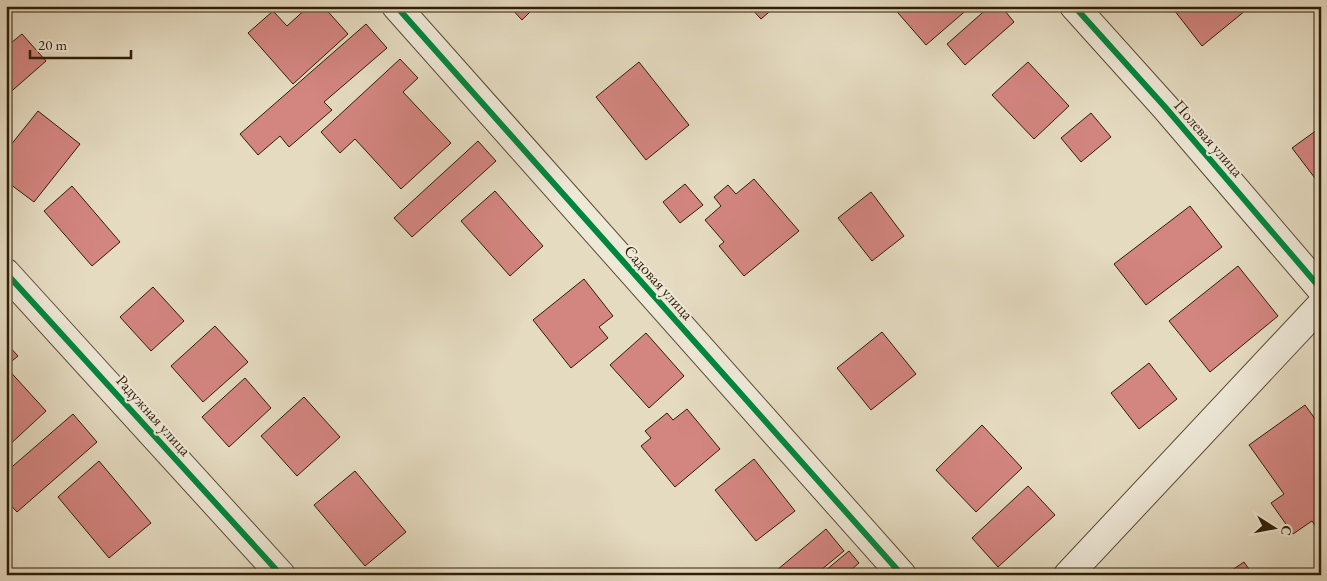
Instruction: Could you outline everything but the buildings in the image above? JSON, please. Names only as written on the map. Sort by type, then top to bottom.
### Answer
[{"type":"street","name":"Садовая улица","points":[[396,6],[902,575]]},
{"type":"street","name":"Полевая улица","points":[[1074,6],[1165,107],[1321,289]]},
{"type":"street","name":"Радужная улица","points":[[6,274],[281,575]]},
{"type":"street","points":[[1068,575],[1321,305]]},
{"type":"cycle path","points":[[396,6],[902,575]]},
{"type":"cycle path","points":[[1074,6],[1165,107],[1321,289]]},
{"type":"cycle path","points":[[6,273],[281,575]]}]
